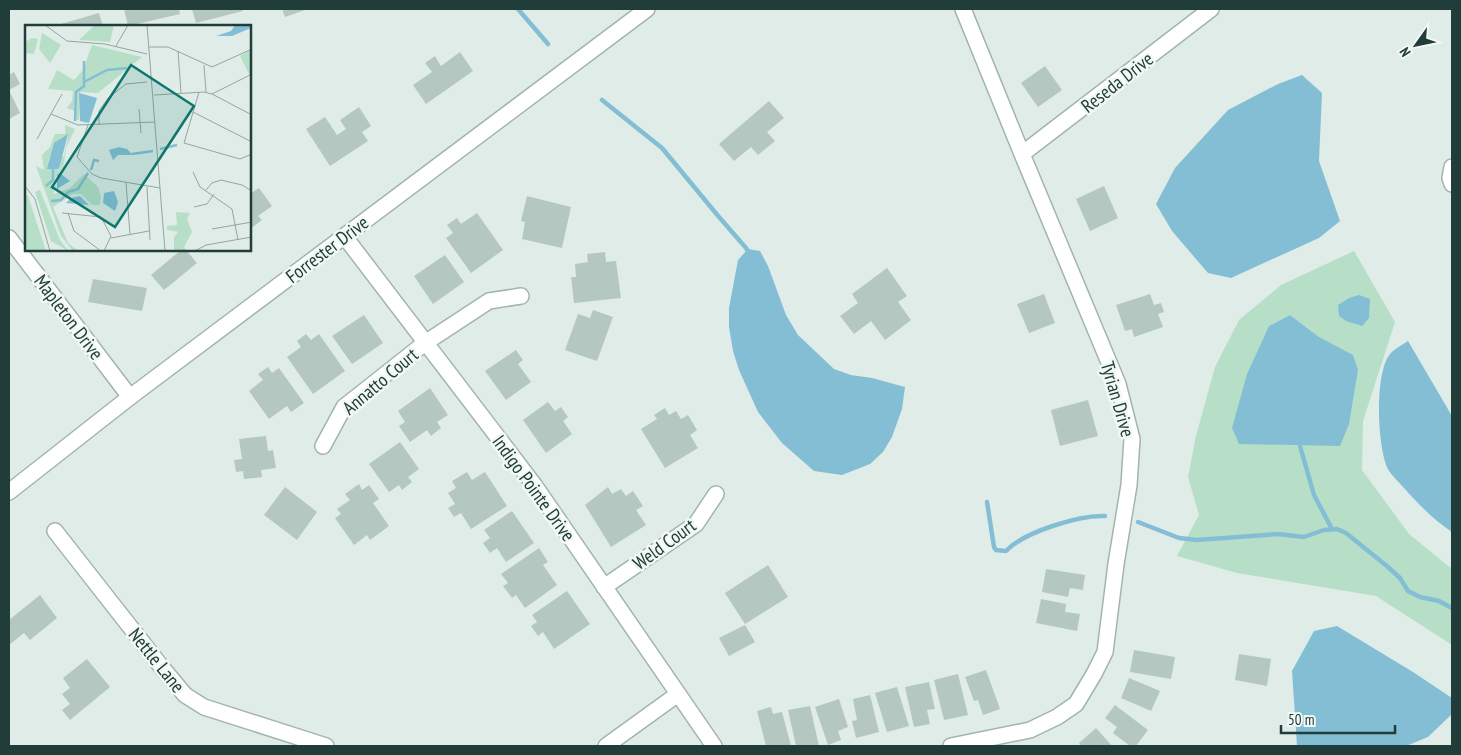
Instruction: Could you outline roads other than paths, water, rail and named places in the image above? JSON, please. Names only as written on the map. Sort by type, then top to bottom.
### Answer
[{"type":"street","name":"Forrester Drive","points":[[9,492],[130,397],[648,9]]},
{"type":"street","name":"Tyrian Drive","points":[[951,746],[1030,730],[1057,717],[1076,704],[1094,674],[1105,652],[1116,564],[1129,485],[1132,439],[1118,384],[963,9]]},
{"type":"street","name":"Reseda Drive","points":[[1022,154],[1211,9]]},
{"type":"street","points":[[1452,167],[1450,178],[1452,184]]},
{"type":"street","name":"Indigo Pointe Drive","points":[[345,237],[535,486],[714,746]]},
{"type":"street","name":"Mapleton Drive","points":[[9,238],[130,397]]},
{"type":"street","name":"Annatto Court","points":[[323,446],[344,407],[425,343],[489,301],[521,296]]},
{"type":"street","name":"Weld Court","points":[[604,587],[696,524],[716,494]]},
{"type":"street","name":"Nettle Lane","points":[[55,531],[184,695],[204,707],[326,746]]},
{"type":"street","points":[[606,746],[678,694]]},
{"type":"water","points":[[1302,75],[1322,93],[1319,161],[1340,221],[1319,238],[1231,278],[1208,273],[1172,231],[1156,204],[1175,168],[1228,110],[1278,84]]},
{"type":"water","points":[[748,249],[760,251],[768,266],[786,315],[798,335],[834,369],[851,375],[872,378],[905,387],[902,409],[892,437],[883,452],[870,464],[842,475],[814,471],[782,443],[758,412],[739,370],[733,351],[729,327],[729,308],[738,260]]},
{"type":"water","points":[[1359,295],[1370,299],[1369,318],[1362,326],[1346,321],[1339,316],[1338,305],[1349,298]]},
{"type":"water","points":[[1290,315],[1319,337],[1353,355],[1358,370],[1349,424],[1340,446],[1239,444],[1232,428],[1247,374],[1269,326]]},
{"type":"water","points":[[1408,341],[1452,416],[1452,532],[1415,500],[1389,471],[1385,461],[1379,412],[1381,377],[1390,354]]},
{"type":"water","points":[[1337,626],[1452,698],[1452,714],[1428,737],[1406,746],[1297,746],[1292,671],[1314,631]]},
{"type":"waterway","points":[[518,9],[548,44]]},
{"type":"waterway","points":[[602,100],[662,148],[749,253]]},
{"type":"waterway","points":[[1300,446],[1314,495],[1332,529]]},
{"type":"waterway","points":[[987,502],[996,550],[1006,551],[1025,537],[1053,526],[1081,518],[1105,516]]},
{"type":"waterway","points":[[1138,522],[1179,538],[1197,540],[1278,534],[1304,537],[1324,530],[1337,529],[1346,533],[1388,567],[1400,578],[1408,591],[1420,597],[1439,601],[1452,608]]}]
